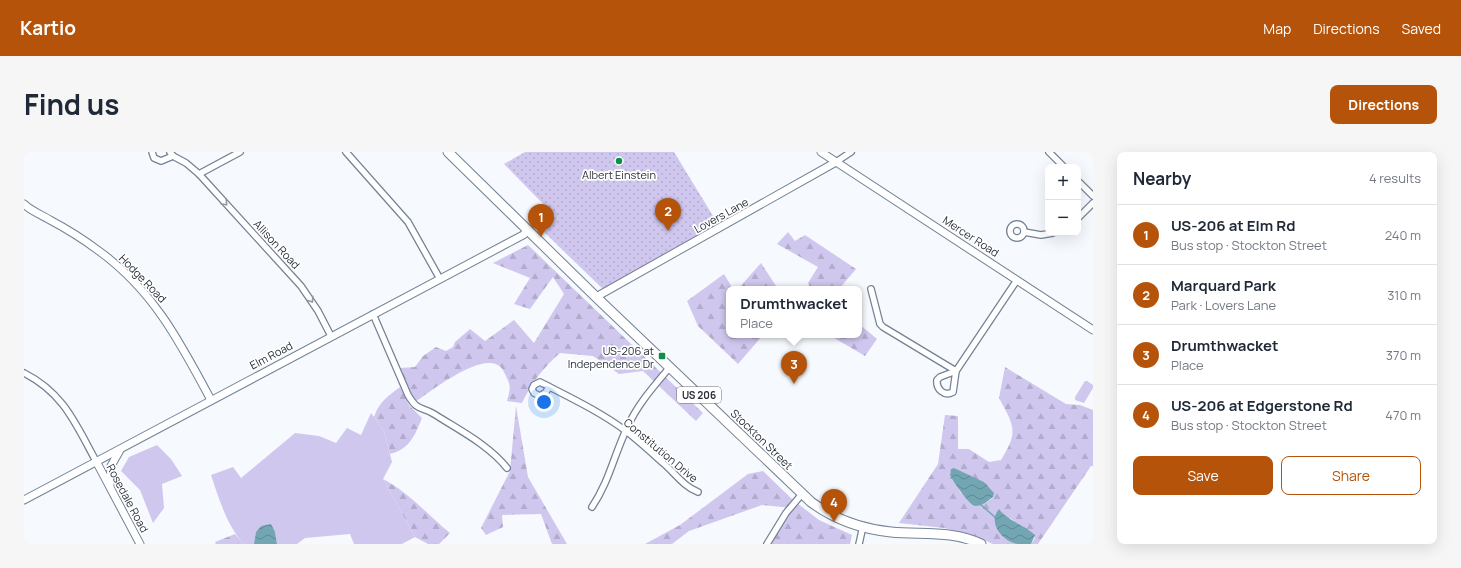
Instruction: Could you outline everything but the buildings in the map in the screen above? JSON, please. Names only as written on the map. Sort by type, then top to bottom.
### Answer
[{"type":"highway","name":"Stockton Street","points":[[448,152],[596,297],[802,494],[830,514],[863,526],[890,532],[953,535],[981,544]]},
{"type":"street","points":[[152,152],[154,158],[158,161],[164,161],[171,154]]},
{"type":"street","points":[[199,174],[240,152]]},
{"type":"street","points":[[346,152],[405,218],[440,279]]},
{"type":"street","name":"Mercer Road","points":[[821,152],[1093,330]]},
{"type":"street","points":[[836,162],[851,152]]},
{"type":"street","points":[[1049,152],[1061,164]]},
{"type":"street","name":"Allison Road","points":[[171,154],[186,163],[199,174],[301,286],[318,311],[330,336]]},
{"type":"street","name":"Lovers Lane","points":[[596,297],[836,162]]},
{"type":"street","points":[[1081,184],[1093,196]]},
{"type":"street","points":[[1081,215],[1093,203]]},
{"type":"street","name":"Hodge Road","points":[[25,205],[87,242],[113,262],[137,285],[159,310],[176,334],[211,400]]},
{"type":"street","name":"Elm Road","points":[[24,500],[330,336],[523,235],[529,230]]},
{"type":"street","points":[[1024,232],[1045,234]]},
{"type":"street","points":[[871,289],[880,324],[883,327],[956,372],[1016,280]]},
{"type":"street","points":[[372,314],[408,395],[415,406],[432,413],[486,448],[500,458],[507,468]]},
{"type":"street","points":[[592,507],[611,472],[626,431],[641,403],[670,367]]},
{"type":"street","points":[[24,373],[50,391],[67,408],[96,461]]},
{"type":"street","name":"Constitution Drive","points":[[549,387],[594,410],[626,431],[658,458],[687,488],[698,492]]},
{"type":"street","points":[[112,491],[109,478],[111,466],[123,447]]},
{"type":"street","name":"Rosedale Road","points":[[96,461],[140,544]]},
{"type":"street","points":[[767,544],[786,513],[802,494]]},
{"type":"street","points":[[859,544],[863,526]]},
{"type":"green space","points":[[525,152],[674,152],[721,229],[606,292],[543,231],[555,216],[504,164]]},
{"type":"green space","points":[[788,232],[795,241],[805,235],[856,269],[842,286],[810,286],[808,283],[818,267],[777,244]]},
{"type":"green space","points":[[528,245],[703,413],[696,421],[643,371],[619,374],[593,356],[560,353],[538,376],[522,403],[507,401],[510,386],[504,372],[497,365],[487,363],[474,366],[460,372],[415,402],[400,368],[415,367],[423,356],[436,347],[446,351],[453,347],[455,342],[470,329],[485,341],[514,320],[534,343],[564,294],[553,277],[530,309],[514,304],[530,278],[493,263]]},
{"type":"green space","points":[[761,263],[776,286],[741,286]]},
{"type":"green space","points":[[724,274],[731,286],[726,286],[726,338],[760,338],[738,364],[698,326],[687,301]]},
{"type":"green space","points":[[862,326],[877,339],[865,356],[834,338],[862,338]]},
{"type":"green space","points":[[1005,367],[1066,404],[1080,405],[1093,410],[1093,466],[1091,466],[1038,544],[1031,544],[1035,538],[1010,518],[1006,518],[1001,511],[1005,538],[1017,544],[993,544],[975,536],[944,528],[899,523],[938,464],[945,415],[958,416],[958,449],[969,449],[989,462],[1001,460],[1010,442],[1012,429],[1011,422],[999,398]],"holes":[[[950,472],[984,482],[993,498],[983,504],[975,506],[960,492]]]},
{"type":"green space","points":[[1085,381],[1093,385],[1093,388],[1084,403],[1075,400],[1075,397]]},
{"type":"green space","points":[[400,387],[409,405],[422,418],[414,436],[407,445],[397,452],[390,454],[384,431],[374,417],[381,403]]},
{"type":"green space","points":[[516,406],[528,477],[567,544],[552,544],[541,514],[502,515],[503,527],[486,535],[481,528],[510,471]]},
{"type":"green space","points":[[371,413],[384,431],[392,462],[383,479],[415,537],[402,544],[354,544],[350,534],[305,538],[297,544],[277,544],[275,532],[261,526],[256,533],[254,544],[244,544],[228,521],[220,503],[211,475],[233,467],[241,478],[295,433],[319,436],[336,443],[347,428],[361,435]]},
{"type":"green space","points":[[157,445],[171,459],[182,476],[162,484],[164,508],[153,523],[140,490],[121,471],[129,457]]},
{"type":"green space","points":[[763,471],[793,500],[819,520],[852,535],[850,544],[771,544],[792,508],[762,505],[689,531],[672,544],[645,544],[680,525],[748,474]]},
{"type":"green space","points":[[383,479],[401,490],[450,533],[439,544],[428,544],[415,537]]},
{"type":"green space","points":[[235,534],[244,544],[216,544],[215,542]]},
{"type":"water","points":[[954,468],[984,482],[994,493],[993,497],[980,505],[973,505],[962,493],[950,475],[951,469]]},
{"type":"water","points":[[999,509],[1006,516],[1035,535],[1031,544],[1018,544],[1007,540],[1002,536],[998,531],[995,520]]},
{"type":"water","points":[[271,524],[275,532],[277,544],[254,544],[256,532],[261,526]]},
{"type":"waterway","points":[[980,504],[996,518]]},
{"type":"place","name":"Albert Einstein","points":[[619,161]]},
{"type":"place","name":"Marquard Park","points":[[668,231]]},
{"type":"place","name":"US-206 at Elm Rd","points":[[541,237]]},
{"type":"place","name":"US-206 at Independence Dr","points":[[662,356]]},
{"type":"place","name":"Drumthwacket","points":[[794,384]]},
{"type":"place","name":"US-206 at Edgerstone Rd","points":[[834,522]]}]
